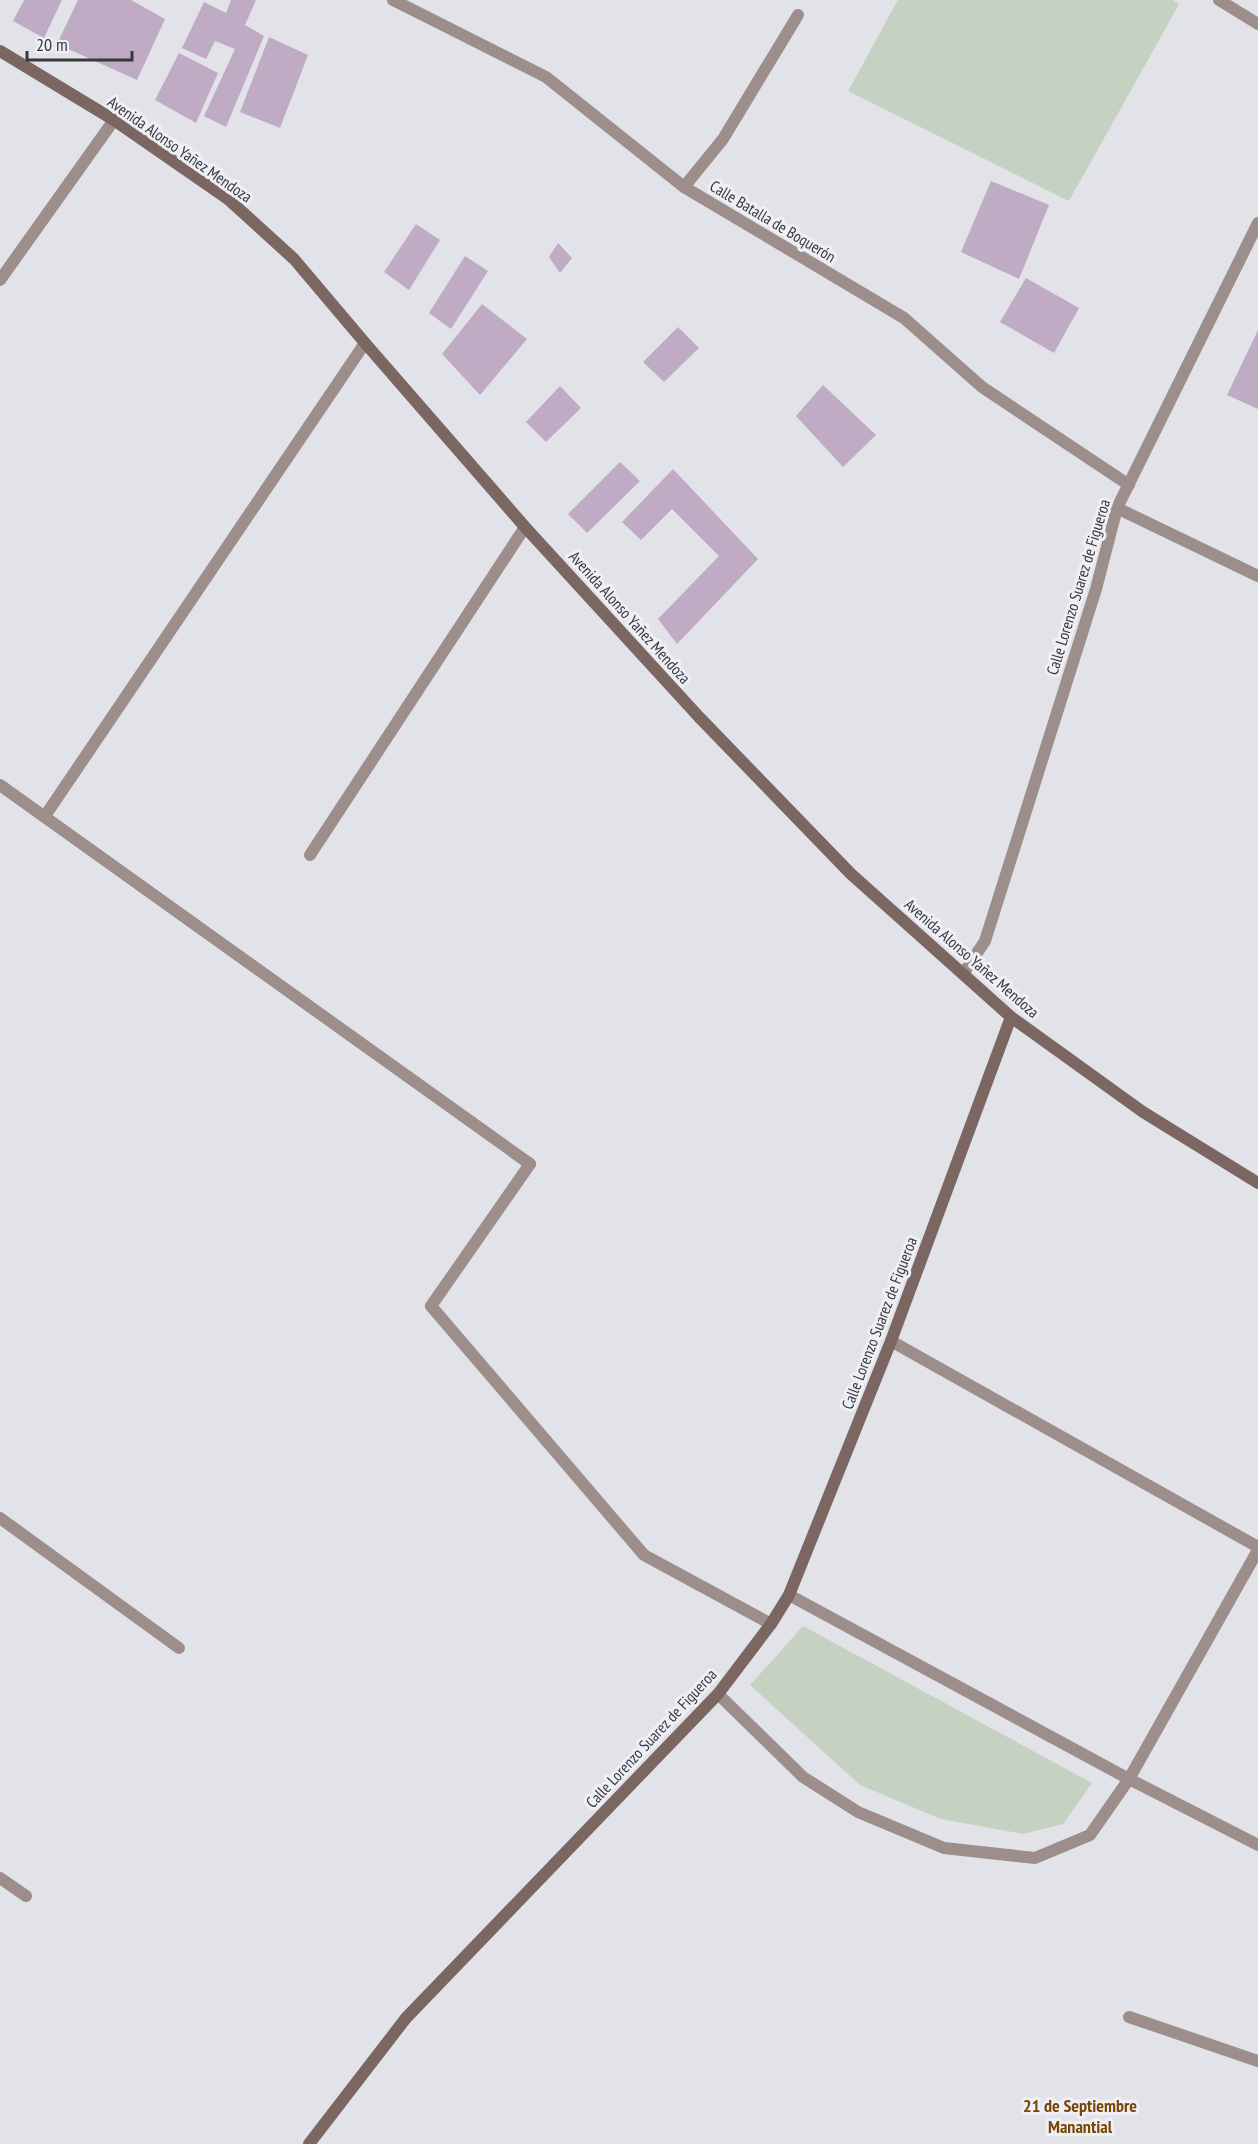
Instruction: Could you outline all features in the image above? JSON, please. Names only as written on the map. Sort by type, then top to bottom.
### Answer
[{"type":"main road","name":"Avenida Alonso Yañez Mendoza","points":[[0,51],[114,120],[228,199],[294,259],[525,527],[699,717],[851,874],[1011,1017],[1143,1112],[1258,1183]]},
{"type":"main road","name":"Calle Lorenzo Suarez de Figueroa","points":[[309,2144],[406,2018],[718,1694],[771,1624],[789,1595],[891,1341],[1011,1017]]},
{"type":"street","name":"Calle Batalla de Boquerón","points":[[393,0],[546,78],[684,187],[904,318],[982,387],[1129,485]]},
{"type":"street","points":[[1219,0],[1258,24]]},
{"type":"street","points":[[684,187],[723,139],[798,15]]},
{"type":"street","points":[[0,280],[114,120]]},
{"type":"street","name":"Calle Lorenzo Suarez de Figueroa","points":[[963,974],[985,941],[1096,588],[1117,508],[1258,223]]},
{"type":"street","points":[[45,816],[365,343]]},
{"type":"street","points":[[1117,508],[1258,576]]},
{"type":"street","points":[[310,855],[525,527]]},
{"type":"street","points":[[0,785],[530,1164],[431,1306],[644,1555],[771,1624]]},
{"type":"street","points":[[718,1694],[803,1777],[858,1812],[944,1848],[1035,1858],[1090,1835],[1129,1779],[1258,1549],[891,1341]]},
{"type":"street","points":[[0,1518],[179,1648]]},
{"type":"street","points":[[789,1595],[1129,1779],[1258,1845]]},
{"type":"street","points":[[0,1878],[26,1896]]},
{"type":"street","points":[[1128,2017],[1258,2061]]},
{"type":"green space","points":[[898,0],[1173,0],[1179,4],[1069,201],[848,91]]},
{"type":"green space","points":[[803,1626],[1092,1783],[1063,1824],[1023,1834],[941,1819],[860,1785],[750,1685]]},
{"type":"building","points":[[24,0],[62,0],[44,38],[13,21]]},
{"type":"building","points":[[78,0],[131,0],[165,19],[137,80],[57,44]]},
{"type":"building","points":[[231,0],[256,0],[245,25],[264,36],[226,127],[204,116],[235,49],[215,41],[206,59],[182,48],[204,2],[226,13]]},
{"type":"building","points":[[269,37],[308,55],[280,128],[240,112]]},
{"type":"building","points":[[179,53],[218,73],[196,123],[155,100]]},
{"type":"building","points":[[991,181],[1049,205],[1019,279],[961,252]]},
{"type":"building","points":[[416,224],[440,240],[409,290],[384,272]]},
{"type":"building","points":[[558,243],[572,258],[560,273],[549,257]]},
{"type":"building","points":[[465,256],[488,271],[451,329],[429,313]]},
{"type":"building","points":[[1026,278],[1079,308],[1054,353],[1000,322]]},
{"type":"building","points":[[482,304],[527,339],[480,395],[442,354]]},
{"type":"building","points":[[678,327],[699,348],[664,382],[643,362]]},
{"type":"building","points":[[1258,330],[1258,409],[1227,395]]},
{"type":"building","points":[[823,385],[876,435],[843,467],[796,416]]},
{"type":"building","points":[[560,386],[581,408],[546,442],[526,422]]},
{"type":"building","points":[[620,462],[640,481],[587,533],[568,514]]},
{"type":"building","points":[[673,469],[758,559],[677,644],[658,619],[719,556],[672,509],[641,540],[622,522]]},
{"type":"district","name":"21 de Septiembre Manantial","points":[[1080,2116]]}]
